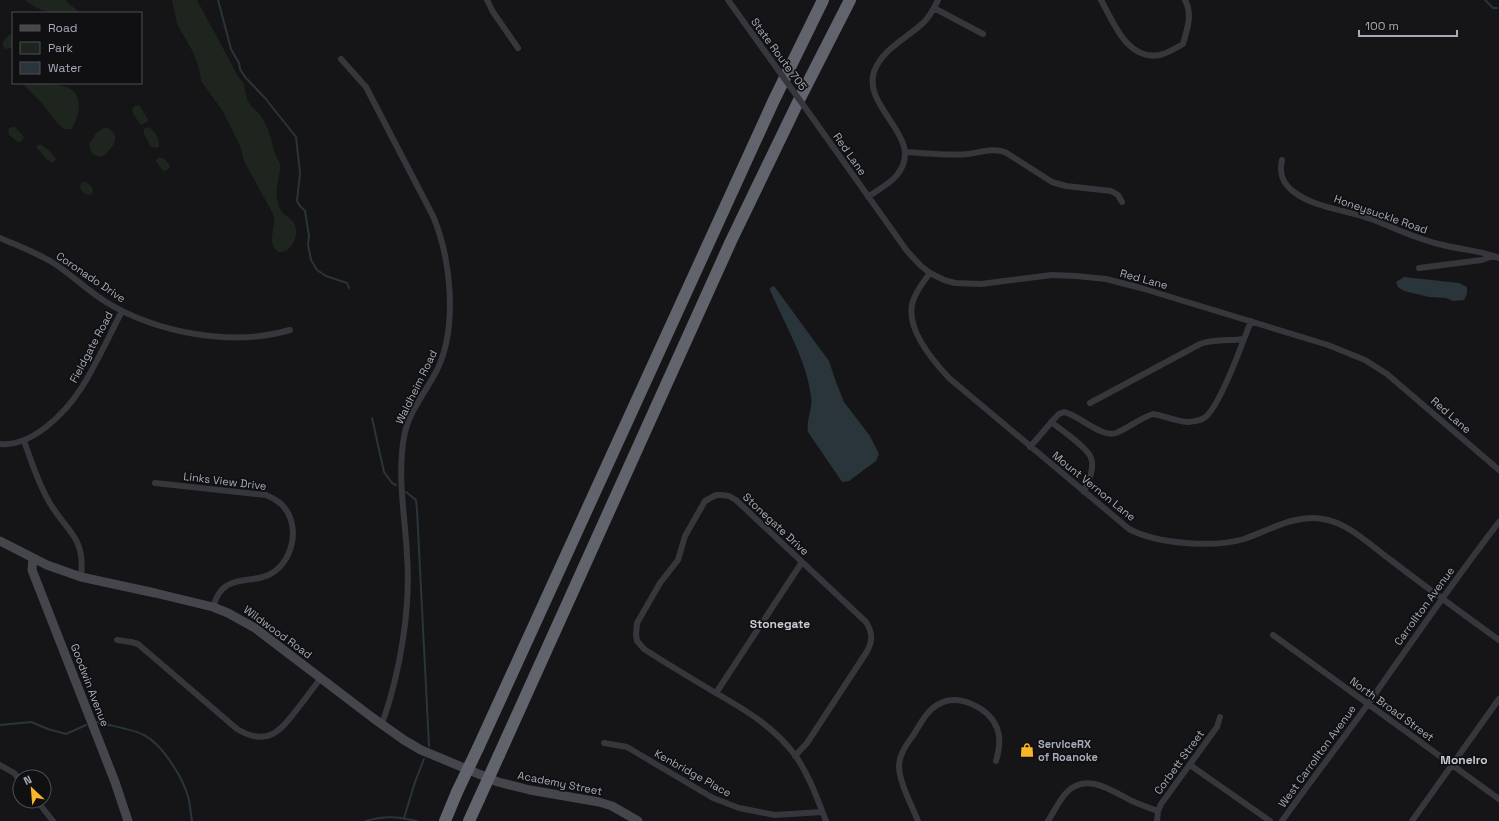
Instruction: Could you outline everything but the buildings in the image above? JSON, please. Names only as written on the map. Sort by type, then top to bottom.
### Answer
[{"type":"highway","points":[[445,821],[774,100],[823,0]]},
{"type":"highway","points":[[469,821],[731,241],[800,98],[850,0]]},
{"type":"street","points":[[487,0],[493,12],[518,48]]},
{"type":"street","name":"State Route 705","points":[[728,0],[814,120]]},
{"type":"street","points":[[868,197],[897,176],[903,165],[905,152],[903,141],[875,95],[871,81],[874,70],[882,58],[924,22],[938,0]]},
{"type":"street","points":[[1101,0],[1123,40],[1130,48],[1150,55],[1160,55],[1183,44],[1189,24],[1190,8],[1186,0]]},
{"type":"street","points":[[934,8],[983,34]]},
{"type":"street","name":"Waldheim Road","points":[[341,59],[366,87],[433,216],[440,233],[449,287],[449,312],[445,351],[431,381],[415,407],[404,436],[400,473],[407,554],[408,594],[405,624],[391,699],[382,724]]},
{"type":"street","name":"Red Lane","points":[[814,120],[907,251],[930,273],[944,280],[967,284],[982,284],[1052,275],[1098,278],[1141,288],[1328,345],[1373,365],[1397,382],[1499,470]]},
{"type":"street","points":[[905,152],[968,154],[989,150],[999,150],[1005,152],[1052,182],[1066,186],[1111,191],[1118,195],[1122,202]]},
{"type":"street","name":"Honeysuckle Road","points":[[1282,160],[1280,169],[1282,178],[1293,192],[1316,204],[1370,219],[1432,242],[1496,257]]},
{"type":"street","name":"Coronado Drive","points":[[0,238],[55,264],[91,292],[122,311],[169,328],[223,337],[256,336],[290,330]]},
{"type":"street","points":[[1419,268],[1496,257]]},
{"type":"street","name":"Mount Vernon Lane","points":[[930,273],[919,288],[912,304],[912,320],[921,342],[934,361],[949,378],[1129,529],[1146,536],[1169,540],[1222,544],[1246,538],[1274,527],[1305,518],[1324,519],[1333,522],[1359,536],[1499,640]]},
{"type":"street","name":"Fieldgate Road","points":[[0,444],[24,441],[42,430],[57,416],[82,388],[122,311]]},
{"type":"street","points":[[1030,446],[1059,414],[1066,412],[1103,432],[1111,434],[1116,433],[1153,414],[1176,421],[1188,422],[1204,418],[1209,414],[1215,405],[1229,377],[1252,321]]},
{"type":"street","points":[[1090,403],[1200,344],[1214,340],[1232,341],[1244,339]]},
{"type":"street","points":[[1051,422],[1086,450],[1092,458],[1090,478],[1084,492]]},
{"type":"street","points":[[24,441],[42,489],[48,500],[78,542],[82,557],[81,577]]},
{"type":"street","name":"Links View Drive","points":[[155,483],[266,495],[280,503],[290,520],[292,530],[292,548],[286,560],[273,573],[258,580],[243,580],[228,585],[217,594],[213,607]]},
{"type":"street","name":"Stonegate Drive","points":[[795,756],[807,743],[866,653],[872,639],[870,628],[866,622],[733,498],[716,495],[705,501],[685,536],[678,560],[660,583],[637,623],[637,640],[644,649],[761,720],[785,743],[795,756],[811,783],[826,821]]},
{"type":"street","name":"Carrollton Avenue","points":[[1368,704],[1442,598],[1499,522]]},
{"type":"street","name":"Wildwood Road","points":[[0,542],[33,558],[81,577],[213,607],[234,615],[255,628],[382,724],[421,750],[498,782]]},
{"type":"street","name":"Goodwin Avenue","points":[[33,558],[32,570],[112,775],[128,821]]},
{"type":"street","points":[[716,693],[802,562]]},
{"type":"street","name":"North Broad Street","points":[[1273,635],[1499,799]]},
{"type":"street","points":[[117,640],[138,644],[236,728],[252,736],[267,736],[274,734],[284,727],[321,678]]},
{"type":"street","points":[[918,821],[899,770],[899,758],[902,751],[927,714],[933,708],[945,701],[958,699],[972,704],[990,718],[998,730],[999,736],[996,761]]},
{"type":"street","points":[[1412,821],[1499,699]]},
{"type":"street","name":"West Carrollton Avenue","points":[[1282,821],[1368,704]]},
{"type":"street","name":"Corbett Street","points":[[1157,821],[1158,811],[1165,797],[1217,727],[1220,717]]},
{"type":"street","name":"Kenbridge Place","points":[[604,743],[627,747],[713,798],[738,808],[775,815],[822,812]]},
{"type":"street","points":[[0,765],[12,772]]},
{"type":"street","points":[[1190,765],[1270,821]]},
{"type":"street","name":"Academy Street","points":[[498,782],[530,790],[599,802],[612,806],[638,821]]},
{"type":"street","points":[[1048,821],[1066,793],[1075,787],[1089,783],[1104,786],[1138,804],[1158,811]]},
{"type":"street","points":[[43,809],[53,821]]},
{"type":"green space","points":[[25,0],[65,0],[79,12],[51,12],[39,9]]},
{"type":"green space","points":[[172,0],[197,0],[239,78],[242,80],[249,103],[261,116],[270,134],[275,154],[280,164],[277,198],[280,209],[293,221],[296,229],[295,239],[291,247],[284,252],[279,252],[272,244],[274,224],[273,214],[244,161],[241,148],[222,110],[201,81],[199,68],[193,52],[177,24]]},
{"type":"green space","points":[[12,34],[12,46],[5,49],[2,43],[9,35]]},
{"type":"green space","points":[[23,84],[59,85],[68,88],[75,93],[79,102],[78,113],[72,129],[64,129],[58,124],[41,102]]},
{"type":"green space","points":[[136,105],[140,106],[148,120],[141,125],[133,114],[132,109]]},
{"type":"green space","points":[[15,127],[24,137],[22,141],[18,142],[9,135],[8,129]]},
{"type":"green space","points":[[148,127],[153,130],[158,138],[159,147],[157,148],[151,147],[144,134],[144,129]]},
{"type":"green space","points":[[104,128],[112,131],[115,138],[112,147],[102,157],[94,155],[91,152],[89,144],[97,132]]},
{"type":"green space","points":[[37,145],[42,145],[50,151],[56,159],[53,163],[46,159],[37,148]]},
{"type":"green space","points":[[157,158],[161,158],[166,161],[170,166],[168,170],[163,171],[156,161]]},
{"type":"green space","points":[[82,182],[86,182],[91,186],[93,190],[92,194],[86,194],[83,192],[80,186]]},
{"type":"water","points":[[1404,277],[1459,283],[1467,287],[1467,294],[1464,300],[1453,301],[1446,298],[1429,297],[1404,291],[1398,287],[1396,282]]},
{"type":"water","points":[[774,286],[829,361],[844,402],[870,436],[879,454],[876,461],[849,481],[842,482],[808,432],[811,396],[805,369],[770,290],[770,288]]},
{"type":"waterway","points":[[218,0],[231,49],[239,63],[240,69],[245,77],[265,98],[296,137],[300,173],[297,201],[305,211],[311,260],[317,270],[326,276],[347,283],[349,288]]},
{"type":"waterway","points":[[1485,0],[1493,8],[1497,8]]},
{"type":"waterway","points":[[372,418],[384,472],[392,483],[396,485]]},
{"type":"waterway","points":[[406,492],[416,500],[417,510],[429,746]]},
{"type":"waterway","points":[[0,725],[31,722],[66,734],[86,725]]},
{"type":"waterway","points":[[97,722],[139,733],[158,746],[172,763],[183,782],[189,800],[192,821]]},
{"type":"waterway","points":[[404,818],[424,759]]},
{"type":"waterway","points":[[366,821],[392,817],[417,821]]},
{"type":"place","name":"ServiceRX of Roanoke","points":[[1027,750]]},
{"type":"district","name":"Stonegate","points":[[780,624]]},
{"type":"district","name":"Moneiro","points":[[1464,760]]}]
